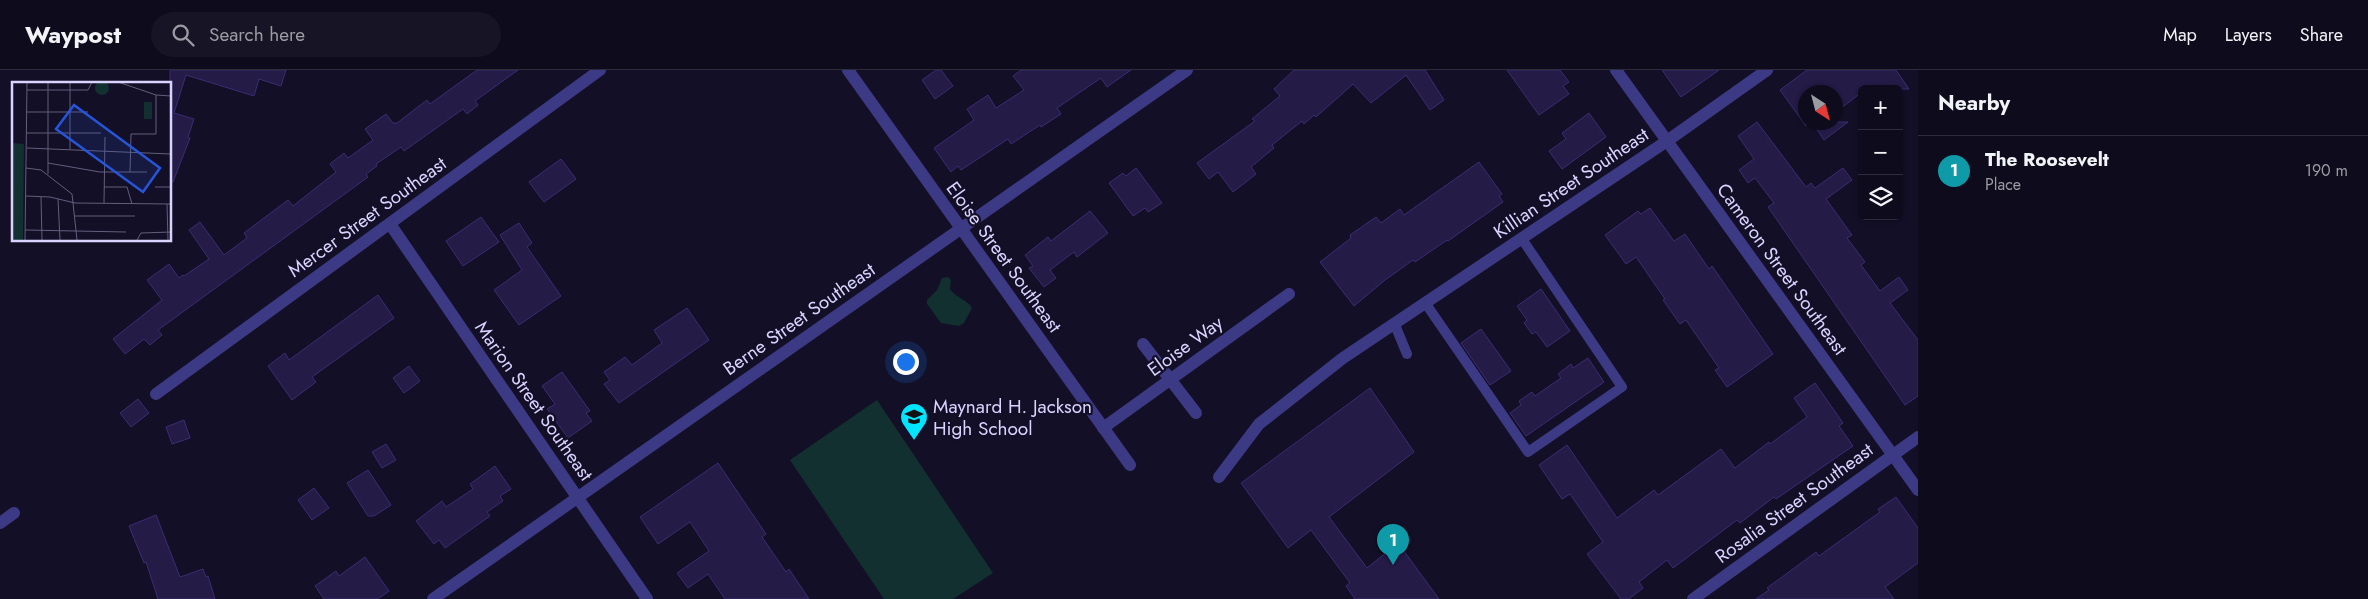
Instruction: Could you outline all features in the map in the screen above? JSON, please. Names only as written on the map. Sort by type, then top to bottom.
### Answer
[{"type":"street","name":"Mercer Street Southeast","points":[[156,394],[600,70]]},
{"type":"street","name":"Eloise Street Southeast","points":[[848,70],[1130,465]]},
{"type":"street","name":"Berne Street Southeast","points":[[433,599],[1186,70]]},
{"type":"street","name":"Cameron Street Southeast","points":[[1616,70],[1918,490]]},
{"type":"street","name":"Killian Street Southeast","points":[[1219,477],[1259,424],[1343,358],[1667,141],[1766,70]]},
{"type":"street","name":"Marion Street Southeast","points":[[390,224],[647,599]]},
{"type":"street","name":"Eloise Way","points":[[1103,428],[1289,294]]},
{"type":"street","points":[[1143,344],[1196,412]]},
{"type":"street","name":"Rosalia Street Southeast","points":[[1693,599],[1918,438]]},
{"type":"street","points":[[0,523],[14,513]]},
{"type":"lane","points":[[1426,304],[1528,452],[1622,386],[1522,239]]},
{"type":"lane","points":[[1396,324],[1407,354]]},
{"type":"green space","points":[[948,277],[951,280],[950,289],[972,308],[964,323],[959,326],[941,323],[927,304],[927,300],[937,290],[942,278]]},
{"type":"green space","points":[[877,400],[993,573],[953,599],[884,599],[790,460]]},
{"type":"building","points":[[170,70],[286,70],[281,86],[259,79],[254,96],[186,75],[174,113],[194,119],[188,137],[190,138],[173,182],[171,182]]},
{"type":"building","points":[[477,70],[518,70],[475,101],[478,105],[467,114],[463,109],[404,151],[401,147],[376,164],[377,166],[366,174],[368,177],[158,330],[162,335],[150,345],[144,339],[125,354],[113,339],[162,300],[147,280],[169,264],[179,278],[209,259],[189,230],[200,222],[224,255],[247,238],[244,233],[288,200],[293,206],[336,172],[330,164],[344,153],[348,158],[373,140],[365,129],[386,114],[393,123],[397,123],[427,100],[430,104]]},
{"type":"building","points":[[936,70],[941,70],[953,86],[935,99],[922,80]]},
{"type":"building","points":[[1021,70],[1131,70],[1107,87],[1101,78],[1057,108],[1061,114],[1041,127],[1040,125],[1011,144],[1008,139],[961,170],[958,166],[951,172],[934,148],[974,120],[967,109],[988,95],[996,108],[1024,90],[1013,76]]},
{"type":"building","points":[[1294,70],[1425,70],[1444,100],[1430,110],[1406,75],[1371,103],[1353,84],[1316,117],[1314,115],[1304,124],[1302,121],[1272,145],[1274,148],[1251,167],[1256,174],[1233,192],[1218,172],[1209,179],[1197,163],[1255,121],[1252,119],[1280,96],[1274,89]]},
{"type":"building","points":[[1507,70],[1560,70],[1569,82],[1563,86],[1569,94],[1539,115]]},
{"type":"building","points":[[1662,70],[1719,70],[1681,97]]},
{"type":"building","points":[[1807,70],[1896,70],[1909,89],[1903,89],[1903,85],[1858,85],[1858,95],[1843,107],[1843,85],[1798,85],[1798,115],[1780,90]]},
{"type":"building","points":[[1589,113],[1606,137],[1562,169],[1549,151],[1566,139],[1562,133]]},
{"type":"building","points":[[1757,122],[1806,187],[1811,183],[1815,188],[1843,168],[1852,180],[1826,199],[1852,235],[1847,238],[1865,262],[1861,265],[1880,291],[1899,277],[1908,290],[1890,303],[1918,340],[1918,396],[1905,405],[1768,207],[1774,203],[1755,178],[1748,183],[1739,170],[1754,159],[1738,136]]},
{"type":"building","points":[[1817,130],[1837,130],[1824,140]]},
{"type":"building","points":[[561,159],[576,179],[544,202],[529,182]]},
{"type":"building","points":[[1479,162],[1502,194],[1499,196],[1503,202],[1448,241],[1415,262],[1413,260],[1354,306],[1320,262],[1351,238],[1350,235],[1376,217],[1381,223],[1400,209],[1404,215]]},
{"type":"building","points":[[1136,168],[1162,203],[1148,212],[1145,208],[1133,216],[1109,183],[1123,173],[1126,176]]},
{"type":"building","points":[[1650,208],[1674,241],[1685,234],[1709,269],[1712,266],[1773,354],[1727,387],[1715,370],[1719,368],[1686,320],[1680,324],[1636,257],[1626,264],[1605,235],[1638,211],[1641,214]]},
{"type":"building","points":[[1090,211],[1108,233],[1077,257],[1074,252],[1050,270],[1056,278],[1044,287],[1029,268],[1033,266],[1025,255],[1048,237],[1051,241]]},
{"type":"building","points":[[481,217],[499,242],[463,266],[446,241]]},
{"type":"building","points":[[519,223],[532,243],[527,247],[561,296],[519,325],[494,290],[522,270],[500,235]]},
{"type":"building","points":[[1541,289],[1570,331],[1547,347],[1536,332],[1532,334],[1524,323],[1527,320],[1517,306]]},
{"type":"building","points":[[378,295],[394,318],[312,377],[316,382],[292,400],[268,366],[285,353],[289,360]]},
{"type":"building","points":[[687,308],[709,340],[619,403],[604,384],[610,380],[604,372],[625,357],[632,365],[662,343],[654,330]]},
{"type":"building","points":[[1481,329],[1511,371],[1490,385],[1461,343]]},
{"type":"building","points":[[1588,358],[1604,382],[1526,436],[1510,413],[1521,405],[1519,401],[1532,392],[1535,396],[1561,378],[1558,374],[1571,364],[1573,368]]},
{"type":"building","points":[[409,366],[420,381],[404,393],[393,378]]},
{"type":"building","points":[[562,372],[590,411],[586,413],[592,421],[568,438],[547,409],[555,404],[542,386]]},
{"type":"building","points":[[1815,383],[1843,423],[1839,426],[1853,446],[1776,499],[1774,497],[1740,523],[1737,520],[1673,568],[1667,560],[1639,582],[1643,588],[1629,599],[1621,599],[1587,554],[1603,542],[1570,494],[1562,499],[1539,465],[1567,445],[1617,518],[1654,490],[1658,495],[1721,449],[1735,468],[1769,442],[1770,444],[1807,417],[1794,398]]},
{"type":"building","points":[[1370,388],[1414,452],[1329,517],[1367,568],[1398,543],[1439,599],[1355,599],[1346,586],[1350,583],[1311,530],[1288,548],[1241,483]]},
{"type":"building","points":[[138,399],[149,413],[131,427],[120,413]]},
{"type":"building","points":[[184,420],[190,438],[172,444],[166,427]]},
{"type":"building","points":[[386,444],[396,460],[382,468],[372,452]]},
{"type":"building","points":[[718,463],[766,534],[762,537],[786,572],[789,569],[809,599],[725,599],[708,574],[688,588],[677,573],[709,551],[690,522],[658,544],[640,517]]},
{"type":"building","points":[[495,466],[511,489],[500,496],[503,501],[487,512],[490,516],[445,548],[439,540],[434,544],[416,521],[442,501],[446,507],[473,489],[470,484]]},
{"type":"building","points":[[368,470],[391,505],[374,516],[368,516],[347,483]]},
{"type":"building","points":[[314,488],[329,508],[312,520],[298,500]]},
{"type":"building","points":[[1896,497],[1918,528],[1918,563],[1885,587],[1894,599],[1756,599],[1769,590],[1767,588],[1816,552],[1819,556],[1880,512],[1878,509]]},
{"type":"building","points":[[156,515],[180,577],[203,569],[206,577],[208,576],[215,599],[158,599],[146,562],[144,563],[129,526]]},
{"type":"building","points":[[365,557],[389,591],[378,599],[324,599],[315,586],[336,571],[339,576]]},
{"type":"place","name":"Maynard H. Jackson High School","points":[[914,441]]},
{"type":"place","name":"The Roosevelt","points":[[1393,565]]}]
